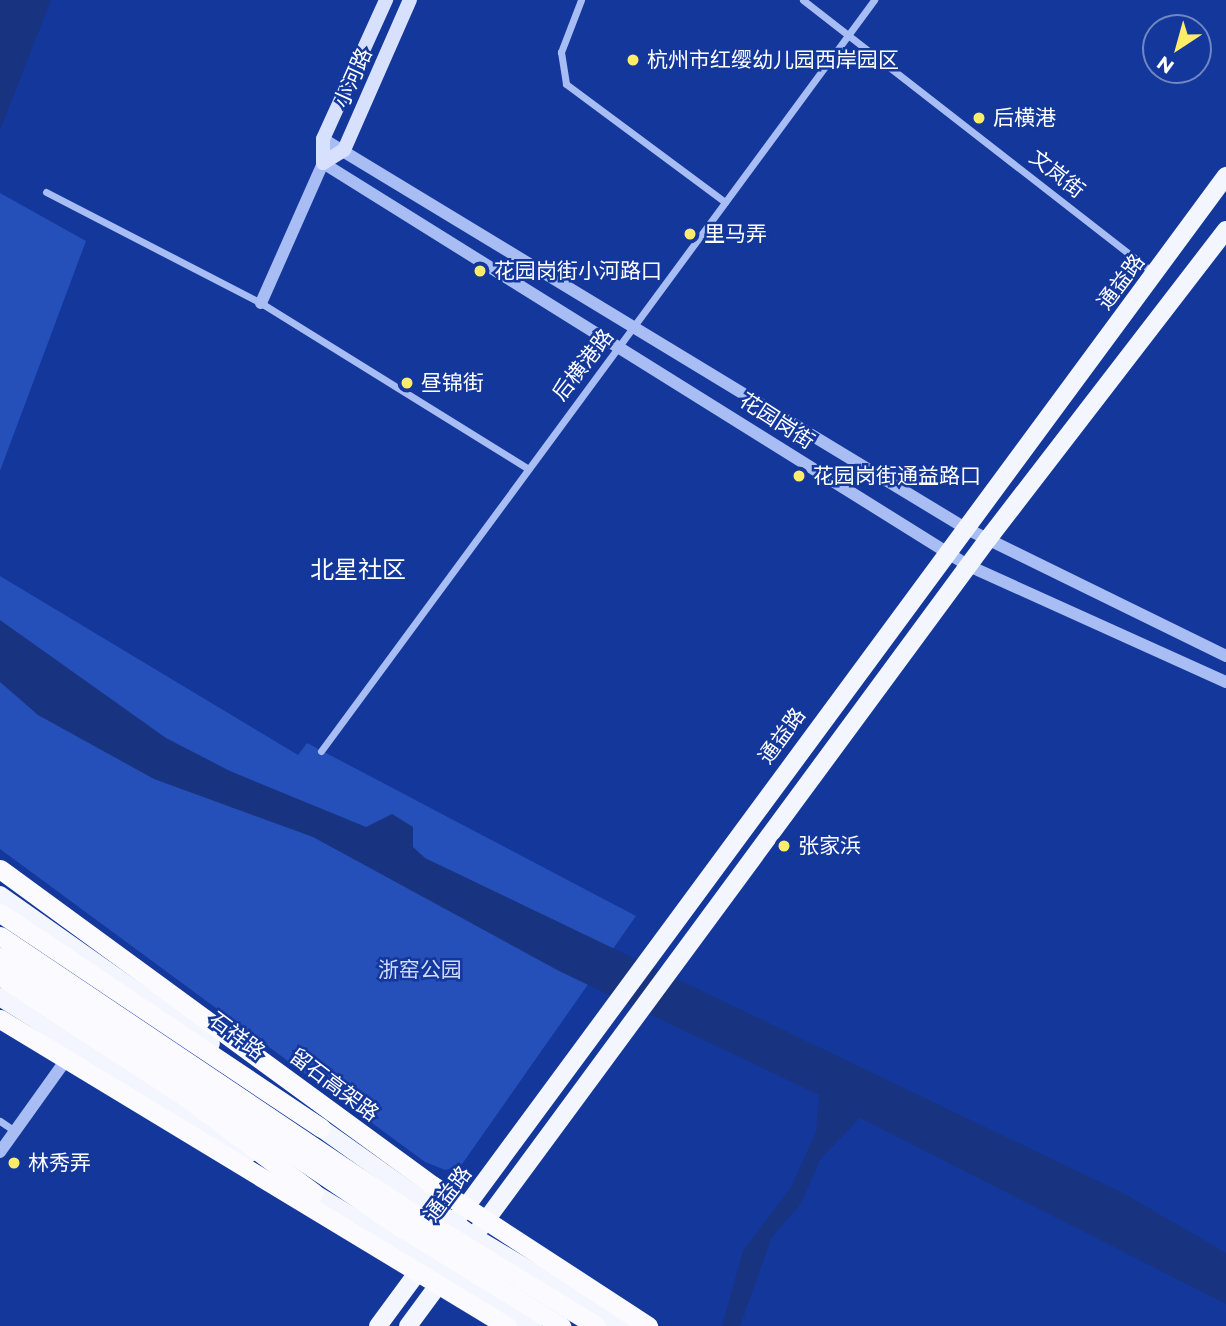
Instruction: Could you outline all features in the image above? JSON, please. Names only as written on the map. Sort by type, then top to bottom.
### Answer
[{"type":"highway","name":"留石高架路","points":[[0,869],[432,1185],[648,1326]]},
{"type":"highway","points":[[0,913],[321,1128]]},
{"type":"highway","points":[[0,936],[411,1212],[596,1326]]},
{"type":"highway","points":[[0,957],[404,1229],[561,1326]]},
{"type":"highway","points":[[0,976],[184,1096],[314,1193]]},
{"type":"highway","points":[[0,1018],[507,1326]]},
{"type":"main road","name":"小河路","points":[[323,163],[323,139],[386,0]]},
{"type":"main road","name":"小河路","points":[[344,150],[410,0]]},
{"type":"main road","points":[[323,163],[344,150]]},
{"type":"main road","name":"通益路","points":[[378,1326],[456,1224],[945,552],[1156,274],[1226,176]]},
{"type":"main road","points":[[408,1326],[673,973],[988,539],[1226,230]]},
{"type":"main road","name":"石祥路","points":[[0,895],[131,983],[321,1128],[474,1237],[623,1326]]},
{"type":"main road","points":[[0,998],[75,1047],[533,1326]]},
{"type":"street","points":[[580,0],[561,52],[566,84],[725,202]]},
{"type":"street","name":"文岚街","points":[[803,0],[1156,274]]},
{"type":"street","name":"后横港路","points":[[321,751],[526,467],[633,328],[874,0]]},
{"type":"street","name":"花园岗街","points":[[323,139],[965,528],[1226,656]]},
{"type":"street","name":"花园岗街","points":[[323,163],[621,343],[969,566],[1226,682]]},
{"type":"street","name":"小河路","points":[[261,303],[323,163]]},
{"type":"street","points":[[46,192],[261,303],[526,467]]},
{"type":"street","points":[[0,1152],[75,1047]]},
{"type":"street","points":[[0,1121],[15,1131]]},
{"type":"green space","points":[[0,193],[86,241],[0,471]]},
{"type":"green space","name":"浙窑公园","points":[[0,576],[298,755],[307,743],[636,916],[460,1167],[445,1170],[425,1162],[0,849]]},
{"type":"shaded area","points":[[0,0],[51,0],[0,130]]},
{"type":"shaded area","points":[[0,620],[166,738],[230,771],[366,827],[392,814],[413,827],[413,847],[425,858],[1125,1194],[1226,1253],[1226,1304],[860,1118],[821,1158],[801,1204],[772,1237],[740,1326],[722,1326],[743,1251],[791,1187],[816,1132],[819,1095],[559,971],[313,837],[154,779],[38,715],[0,682]]},
{"type":"place","name":"杭州市红缨幼儿园西岸园区","points":[[633,60]]},
{"type":"place","name":"后横港","points":[[979,118]]},
{"type":"place","name":"里马弄","points":[[690,234]]},
{"type":"place","name":"花园岗街小河路口","points":[[480,271]]},
{"type":"place","name":"昼锦街","points":[[407,383]]},
{"type":"place","name":"花园岗街通益路口","points":[[799,476]]},
{"type":"place","name":"张家浜","points":[[784,846]]},
{"type":"place","name":"林秀弄","points":[[14,1163]]},
{"type":"district","name":"北星社区","points":[[358,570]]}]
